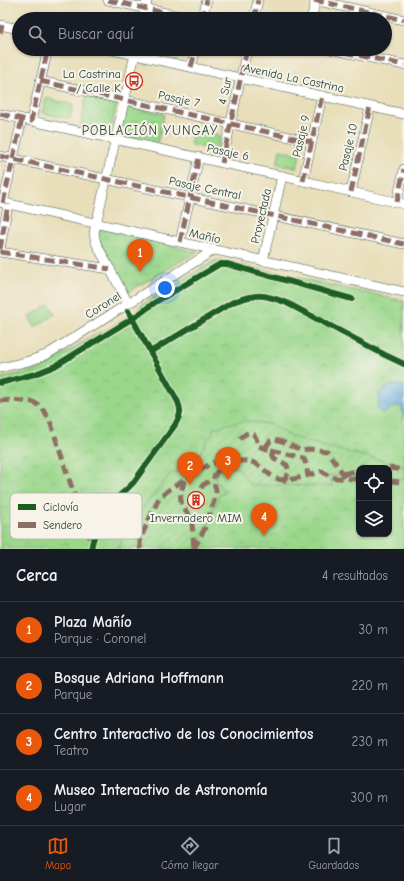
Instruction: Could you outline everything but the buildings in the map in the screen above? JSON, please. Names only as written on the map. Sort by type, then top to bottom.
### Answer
[{"type":"street","points":[[108,0],[146,4],[171,12]]},
{"type":"street","points":[[204,12],[207,0]]},
{"type":"street","points":[[255,12],[258,0]]},
{"type":"street","points":[[312,12],[315,0],[368,12]]},
{"type":"street","points":[[392,17],[404,20]]},
{"type":"street","points":[[1,28],[12,29]]},
{"type":"street","points":[[0,249],[4,203],[13,158],[40,81],[46,56]]},
{"type":"street","points":[[128,303],[94,240],[94,233],[134,56]]},
{"type":"street","name":"Avenida La Castrina","points":[[149,56],[191,68],[404,114]]},
{"type":"street","points":[[191,68],[194,56]]},
{"type":"street","name":"4 Sur","points":[[222,163],[245,56]]},
{"type":"street","points":[[362,56],[404,65]]},
{"type":"street","name":"Pasaje 7","points":[[40,81],[312,142]]},
{"type":"street","name":"Pasaje 9","points":[[303,181],[322,96]]},
{"type":"street","name":"Pasaje 10","points":[[351,192],[370,107]]},
{"type":"street","name":"Pasaje 6","points":[[0,114],[400,203]]},
{"type":"street","name":"Pasaje Central","points":[[0,156],[404,244]]},
{"type":"street","points":[[180,242],[199,158]]},
{"type":"street","points":[[400,203],[404,169]]},
{"type":"street","name":"Proyectada","points":[[263,261],[282,176]]},
{"type":"street","name":"Mañío","points":[[4,203],[404,292]]},
{"type":"street","name":"Coronel","points":[[0,368],[41,357],[214,250]]},
{"type":"street","points":[[0,252],[110,269]]},
{"type":"green space","points":[[86,97],[117,104],[110,134],[80,128]]},
{"type":"green space","points":[[46,98],[73,105],[70,119],[42,113]]},
{"type":"green space","points":[[126,106],[164,114],[157,145],[119,137]]},
{"type":"green space","points":[[193,130],[220,135],[217,150],[190,145]]},
{"type":"green space","points":[[280,150],[300,154],[297,168],[277,164]]},
{"type":"green space","points":[[99,228],[197,252],[128,292],[96,235]]},
{"type":"green space","points":[[216,260],[404,301],[404,549],[0,549],[0,378],[41,368],[100,332],[102,333],[138,311],[140,306]]},
{"type":"green space","points":[[49,304],[55,314],[35,327],[29,317]]},
{"type":"green space","points":[[246,421],[270,424],[290,436],[323,446],[404,466],[404,479],[392,479],[392,465],[356,465],[356,477],[329,475],[333,486],[250,485],[237,467],[230,467],[221,471],[215,479],[225,493],[219,495],[206,531],[199,542],[199,549],[118,549],[123,539],[142,539],[142,509],[171,473],[188,468],[197,460],[207,440],[212,435],[213,429],[227,424]]},
{"type":"water","points":[[393,384],[404,386],[404,418],[400,406],[394,406],[383,414],[379,411],[379,393]]},
{"type":"marked path","points":[[108,0],[161,12]]},
{"type":"marked path","points":[[204,12],[207,0]]},
{"type":"marked path","points":[[255,12],[258,0]]},
{"type":"marked path","points":[[314,0],[368,12]]},
{"type":"marked path","points":[[392,17],[404,20]]},
{"type":"marked path","points":[[0,33],[2,25]]},
{"type":"marked path","points":[[0,114],[31,121],[46,56]]},
{"type":"marked path","points":[[191,67],[194,56]]},
{"type":"marked path","points":[[222,163],[245,56]]},
{"type":"marked path","points":[[362,56],[404,65]]},
{"type":"marked path","points":[[40,81],[312,142]]},
{"type":"marked path","points":[[303,181],[322,96]]},
{"type":"marked path","points":[[351,192],[370,107]]},
{"type":"marked path","points":[[3,203],[22,119]]},
{"type":"marked path","points":[[0,156],[404,244]]},
{"type":"marked path","points":[[180,242],[199,157]]},
{"type":"marked path","points":[[397,202],[404,169]]},
{"type":"marked path","points":[[0,249],[8,204]]},
{"type":"marked path","points":[[0,252],[110,269]]},
{"type":"marked path","points":[[0,401],[13,400],[33,402],[42,407],[51,424],[74,493]]},
{"type":"marked path","points":[[240,439],[247,433],[252,433],[256,438],[258,446],[271,450],[274,458],[287,465],[289,473],[284,480]]},
{"type":"marked path","points":[[265,448],[270,441],[275,439],[302,450],[308,449],[327,451],[347,479]]},
{"type":"marked path","points":[[271,450],[303,458],[308,475]]},
{"type":"marked path","points":[[194,549],[205,527],[214,501],[216,489],[213,478],[217,472],[226,465],[237,461],[249,461],[258,465],[270,475],[283,480],[322,471],[330,477],[356,479]]},
{"type":"marked path","points":[[142,535],[159,498],[170,489],[210,464],[218,462],[227,464]]},
{"type":"marked path","points":[[392,468],[404,470]]},
{"type":"marked path","points":[[344,474],[356,471]]},
{"type":"marked path","points":[[201,488],[213,479]]},
{"type":"marked path","points":[[185,480],[181,491],[181,501],[191,519],[194,548]]},
{"type":"marked path","points":[[392,481],[404,482]]},
{"type":"marked path","points":[[92,539],[95,542]]},
{"type":"marked path","points":[[140,539],[141,549]]},
{"type":"cycle path","points":[[0,383],[35,374],[55,366],[138,315],[154,303],[220,264],[227,264],[352,299]]},
{"type":"cycle path","points":[[150,352],[233,302],[248,297],[266,296],[287,303],[404,364]]},
{"type":"cycle path","points":[[122,493],[133,483],[175,425],[180,414],[178,402],[128,311]]},
{"type":"cycle path","points":[[91,549],[93,539]]},
{"type":"place","name":"La Castrina / Calle K","points":[[134,81]]},
{"type":"place","name":"Plaza Mañío","points":[[140,272]]},
{"type":"place","name":"Centro Interactivo de los Conocimientos","points":[[228,480]]},
{"type":"place","name":"Bosque Adriana Hoffmann","points":[[190,485]]},
{"type":"place","name":"Invernadero MIM","points":[[196,500]]},
{"type":"place","name":"Museo Interactivo de Astronomía","points":[[264,536]]},
{"type":"district","name":"POBLACIÓN YUNGAY","points":[[150,130]]}]
